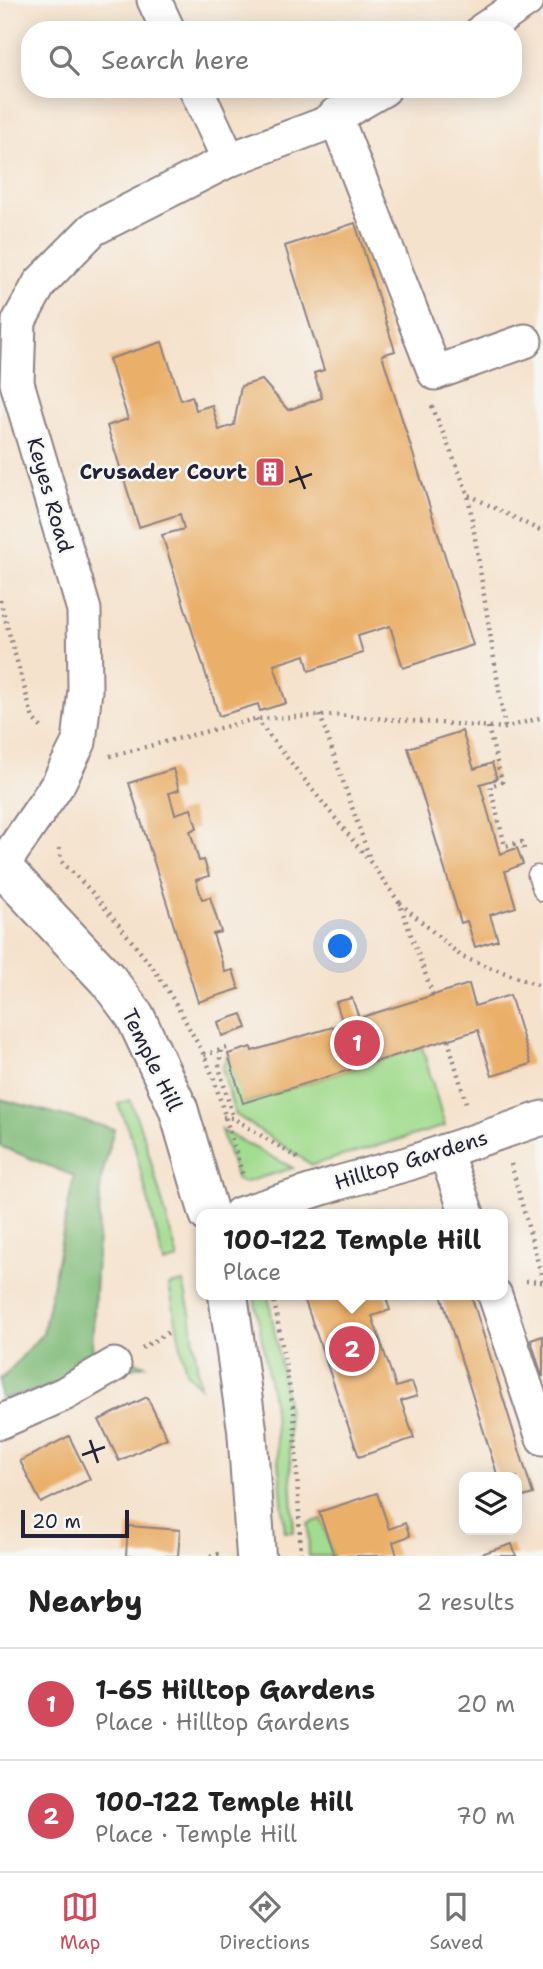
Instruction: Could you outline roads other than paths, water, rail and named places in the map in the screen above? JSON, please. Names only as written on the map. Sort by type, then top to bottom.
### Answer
[{"type":"street","points":[[154,0],[164,21]]},
{"type":"street","points":[[497,21],[527,0]]},
{"type":"street","points":[[200,98],[229,160]]},
{"type":"street","name":"Keyes Road","points":[[1,865],[58,784],[79,742],[85,690],[84,610],[17,383],[19,321],[40,283],[93,229],[229,160],[322,125],[368,98]]},
{"type":"street","points":[[335,116],[435,373],[525,341]]},
{"type":"street","name":"Temple Hill","points":[[1,865],[108,980],[135,1016],[178,1108],[208,1209]]},
{"type":"street","name":"Hilltop Gardens","points":[[256,1209],[407,1164],[543,1118]]},
{"type":"street","points":[[445,1151],[465,1209]]},
{"type":"street","points":[[229,1300],[247,1429],[256,1556]]},
{"type":"street","points":[[497,1300],[543,1438]]},
{"type":"street","points":[[0,1422],[64,1394],[114,1365]]},
{"type":"place","name":"Crusader Court","points":[[270,472]]},
{"type":"place","name":"1-65 Hilltop Gardens","points":[[357,1043]]},
{"type":"place","name":"100-122 Temple Hill","points":[[352,1349]]}]
